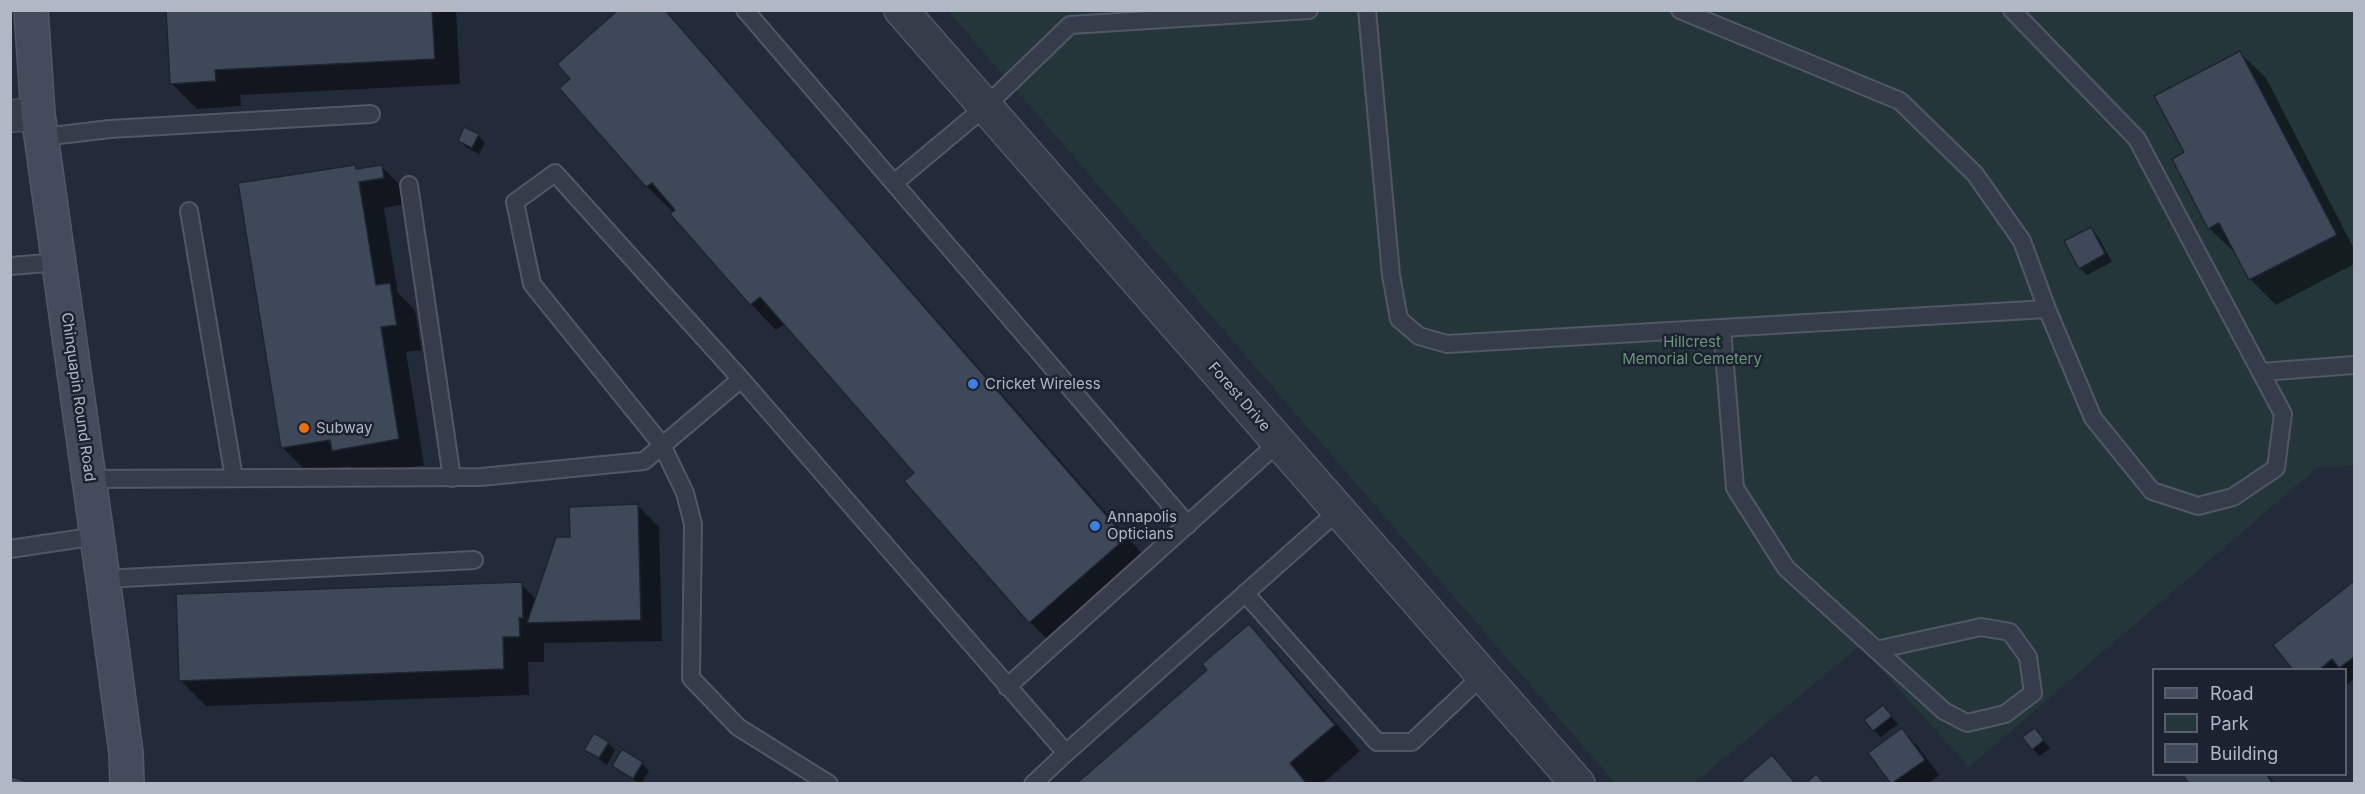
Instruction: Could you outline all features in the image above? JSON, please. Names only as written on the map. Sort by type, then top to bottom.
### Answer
[{"type":"main road","name":"Chinquapin Round Road","points":[[31,10],[30,122],[59,262],[126,753],[127,783]]},
{"type":"street","name":"Forest Drive","points":[[901,10],[1578,783]]},
{"type":"lane","points":[[745,10],[1188,525]]},
{"type":"lane","points":[[894,183],[986,107],[1070,25],[1309,10]]},
{"type":"lane","points":[[1367,10],[1391,274],[1399,319],[1419,336],[1448,344],[2047,309]]},
{"type":"lane","points":[[1680,10],[1900,101],[1975,174],[2022,241],[2092,418],[2152,491],[2198,506],[2233,497],[2276,468],[2283,414],[2137,139],[2013,10]]},
{"type":"lane","points":[[30,122],[110,129],[372,114]]},
{"type":"lane","points":[[829,783],[738,727],[691,678],[693,524],[685,493],[662,445],[532,284],[515,202],[555,173],[741,379],[1066,753]]},
{"type":"lane","points":[[409,185],[452,478]]},
{"type":"lane","points":[[189,211],[234,478]]},
{"type":"lane","points":[[10,266],[59,262]]},
{"type":"lane","points":[[1722,328],[1735,488],[1786,568],[1876,650],[1944,711],[1967,723],[2005,714],[2033,693],[2028,657],[2010,632],[1981,627],[1876,650]]},
{"type":"lane","points":[[2261,372],[2355,365]]},
{"type":"lane","points":[[89,479],[452,478],[644,461],[741,379]]},
{"type":"lane","points":[[1007,687],[1279,442]]},
{"type":"lane","points":[[1033,783],[1339,510]]},
{"type":"lane","points":[[10,549],[97,536]]},
{"type":"lane","points":[[103,579],[474,560]]},
{"type":"lane","points":[[1245,592],[1377,742],[1412,742],[1483,675]]},
{"type":"green space","name":"Hillcrest Memorial Cemetery","points":[[948,11],[2354,11],[2354,466],[2318,467],[1969,767],[1860,646],[1694,783],[1615,783]]},
{"type":"building","points":[[166,10],[432,10],[435,59],[215,70],[216,81],[170,84]]},
{"type":"building","points":[[618,10],[665,10],[1126,538],[1029,623],[904,481],[914,473],[760,297],[750,305],[670,214],[675,210],[652,183],[646,187],[559,88],[570,79],[557,64]]},
{"type":"building","points":[[2240,51],[2337,235],[2249,280],[2219,223],[2208,229],[2172,159],[2184,152],[2154,96]]},
{"type":"building","points":[[464,127],[479,134],[472,148],[458,141]]},
{"type":"building","points":[[355,165],[356,169],[382,165],[384,178],[359,182],[376,285],[390,283],[397,325],[381,327],[399,439],[332,451],[330,440],[281,448],[238,183]]},
{"type":"building","points":[[2091,227],[2105,254],[2079,269],[2064,241]]},
{"type":"building","points":[[638,504],[641,620],[527,623],[556,537],[570,537],[569,507]]},
{"type":"building","points":[[2354,581],[2354,657],[2339,668],[2332,659],[2321,668],[2291,668],[2273,645]]},
{"type":"building","points":[[522,582],[523,618],[519,618],[520,637],[503,637],[504,669],[179,681],[176,594]]},
{"type":"building","points":[[1249,624],[1335,725],[1290,763],[1307,784],[1076,784],[1207,670],[1202,664]]},
{"type":"building","points":[[1883,705],[1892,716],[1873,731],[1864,720]]},
{"type":"building","points":[[1902,728],[1925,760],[1891,784],[1868,753]]},
{"type":"building","points":[[2035,728],[2044,740],[2032,750],[2022,737]]},
{"type":"building","points":[[594,733],[609,742],[599,758],[584,750]]},
{"type":"building","points":[[622,749],[643,762],[633,779],[612,766]]},
{"type":"building","points":[[1772,755],[1796,784],[1738,784]]},
{"type":"building","points":[[1816,774],[1825,784],[1805,784]]},
{"type":"building","points":[[10,776],[33,784],[10,784]]},
{"type":"building","points":[[2183,776],[2267,776],[2273,784],[2189,784]]},
{"type":"place","name":"Cricket Wireless","points":[[973,384]]},
{"type":"place","name":"Subway","points":[[304,428]]},
{"type":"place","name":"Annapolis Opticians","points":[[1095,526]]}]
